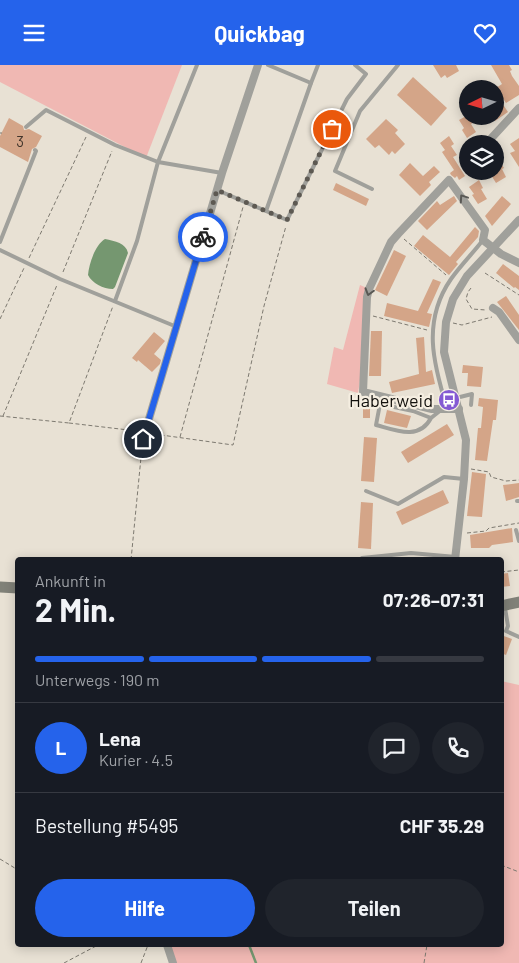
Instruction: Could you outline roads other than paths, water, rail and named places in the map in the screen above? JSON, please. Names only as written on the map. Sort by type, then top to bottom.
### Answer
[{"type":"main road","points":[[0,587],[15,588]]},
{"type":"main road","points":[[504,606],[519,602]]},
{"type":"street","points":[[144,436],[222,173],[258,65]]},
{"type":"street","points":[[494,135],[519,108]]},
{"type":"street","points":[[459,409],[432,409],[363,392],[367,297],[369,289],[391,242],[449,180],[485,230],[483,240],[493,249],[519,263]]},
{"type":"street","points":[[455,557],[464,479],[466,440],[444,352],[446,322],[453,299],[464,281],[519,220]]},
{"type":"street","points":[[496,310],[519,340]]},
{"type":"street","points":[[168,947],[173,963]]},
{"type":"lane","points":[[115,301],[137,241],[158,162],[197,65]]},
{"type":"lane","points":[[268,65],[311,83]]},
{"type":"lane","points":[[266,211],[318,65]]},
{"type":"lane","points":[[217,190],[287,220],[347,99],[366,74],[355,65]]},
{"type":"lane","points":[[372,189],[335,171],[360,111],[398,65]]},
{"type":"lane","points":[[26,127],[46,110],[115,145],[158,162],[222,173]]},
{"type":"lane","points":[[0,242],[35,150]]},
{"type":"lane","points":[[431,418],[413,411],[380,404],[376,425],[409,433],[420,431],[428,424],[431,418],[445,409],[432,350],[434,319],[441,296],[451,279],[483,240]]},
{"type":"lane","points":[[0,250],[60,279],[177,327]]},
{"type":"lane","points":[[456,397],[472,394],[471,405]]},
{"type":"lane","points":[[366,491],[398,504],[444,477],[464,479]]},
{"type":"lane","points":[[516,530],[519,541]]},
{"type":"lane","points":[[376,557],[396,554],[440,557]]},
{"type":"lane","points":[[504,610],[508,626],[506,631],[519,637]]},
{"type":"waterway","points":[[250,947],[256,963]]},
{"type":"place","name":"Haberweid","points":[[449,400]]}]
